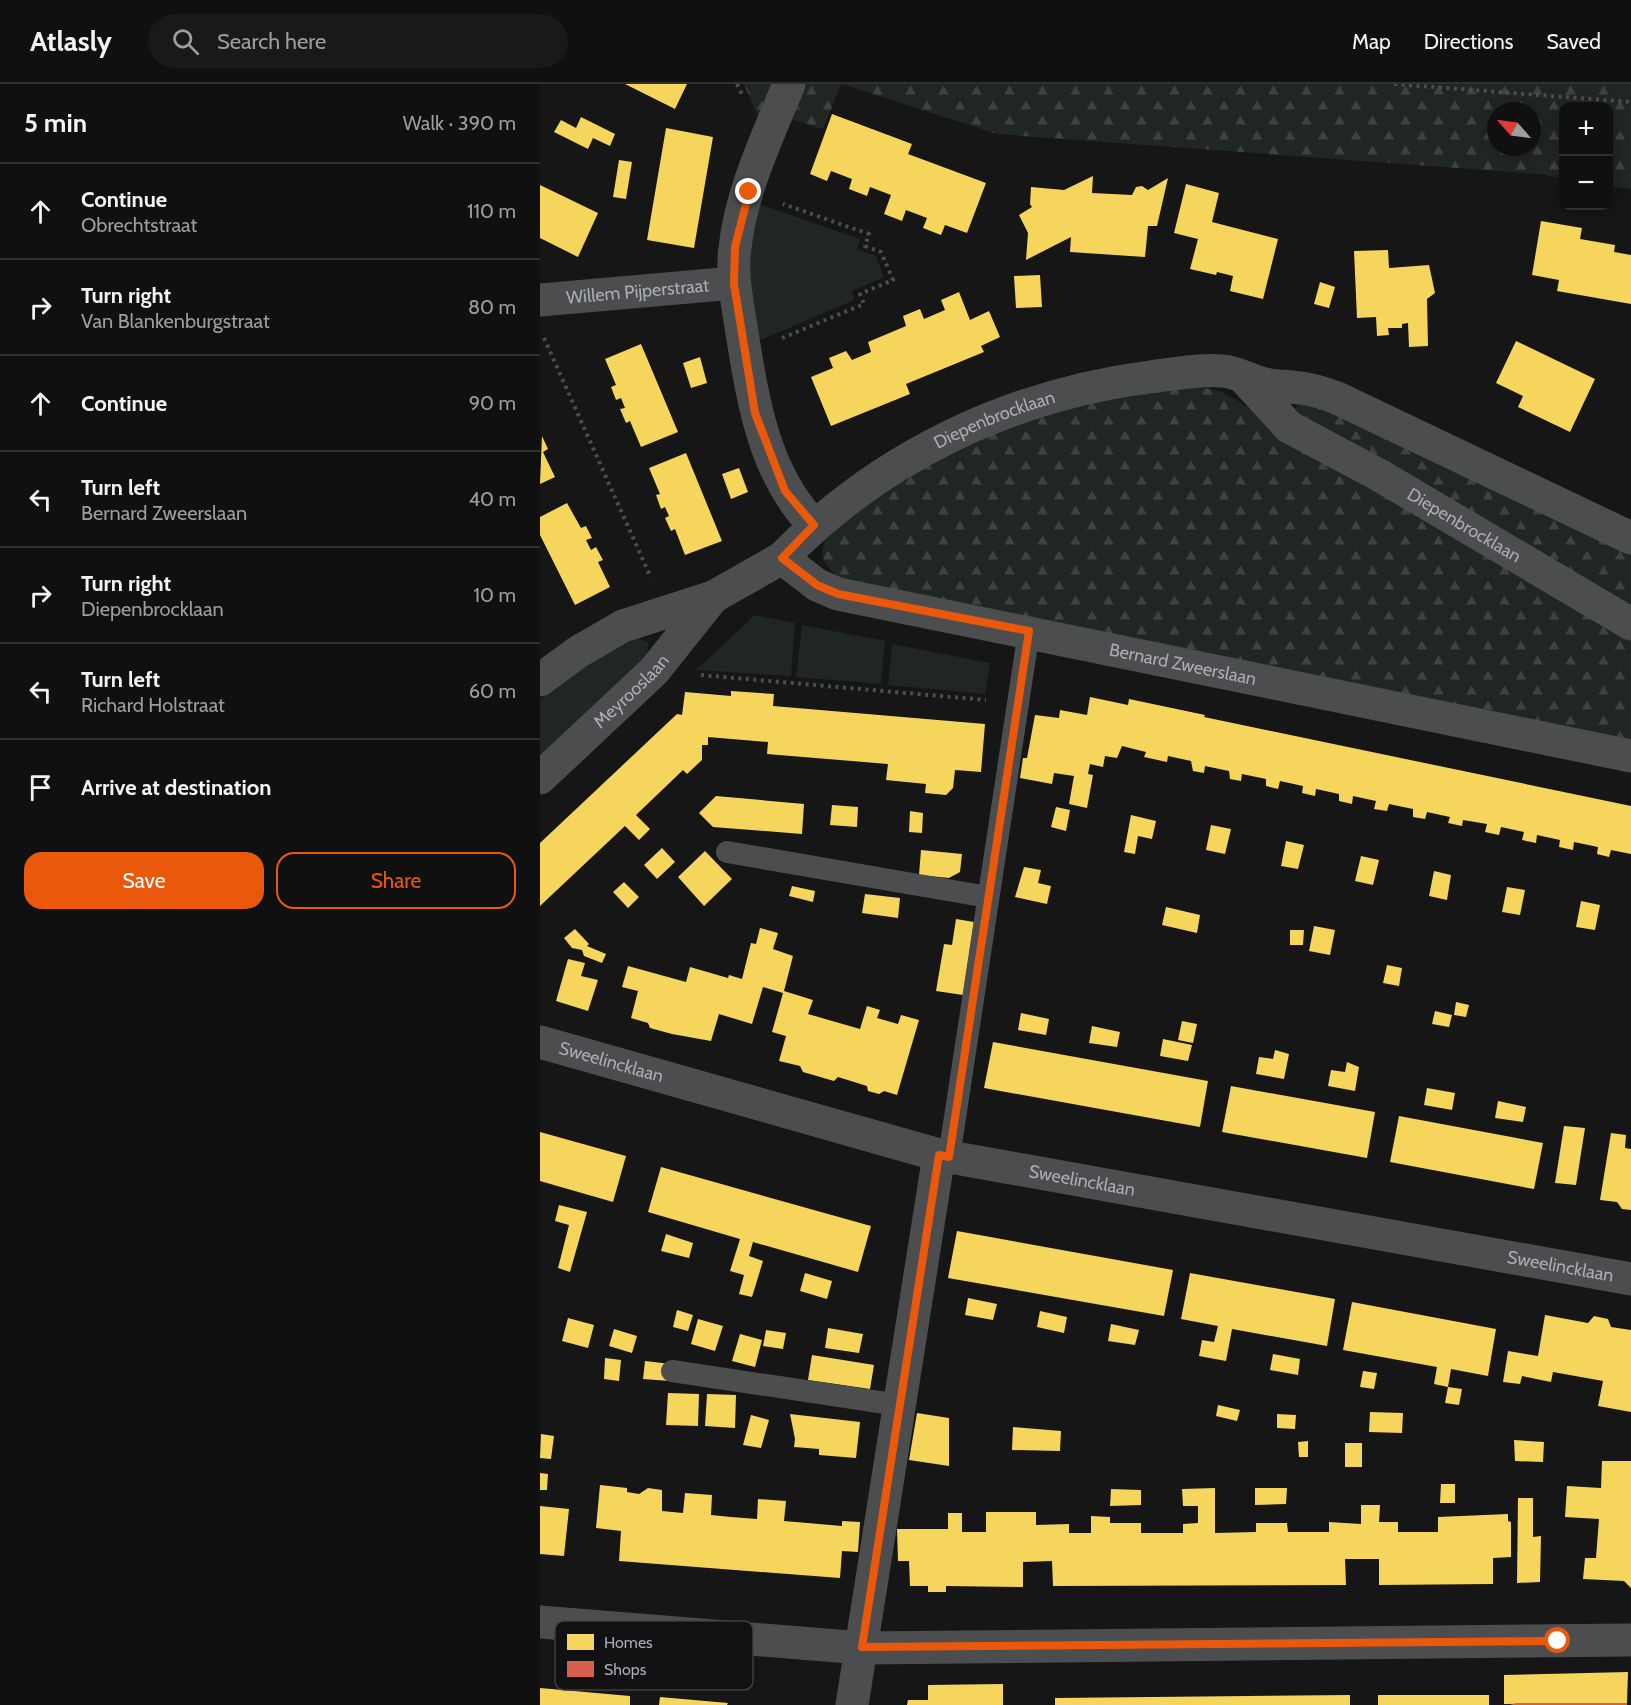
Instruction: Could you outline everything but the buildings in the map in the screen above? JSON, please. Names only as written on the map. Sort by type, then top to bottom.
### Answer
[{"type":"street","points":[[789,84],[765,140],[749,192],[735,247],[734,284],[755,413],[785,491],[814,525]]},
{"type":"street","name":"Willem Pijperstraat","points":[[540,300],[734,284]]},
{"type":"street","name":"Diepenbrocklaan","points":[[782,558],[814,525],[904,460],[1001,413],[1055,395],[1113,382],[1224,371],[1270,385],[1311,388],[1336,398],[1631,538]]},
{"type":"street","name":"Diepenbrocklaan","points":[[1245,379],[1289,427],[1379,474],[1631,624]]},
{"type":"street","name":"Meyrooslaan","points":[[540,680],[578,652],[623,626],[713,597],[782,558]]},
{"type":"street","name":"Bernard Zweerslaan","points":[[782,558],[817,585],[838,594],[1029,631],[1631,756]]},
{"type":"street","name":"Meyrooslaan","points":[[540,778],[654,671],[713,597]]},
{"type":"street","name":"Sweelincklaan","points":[[540,1042],[944,1156],[1631,1279]]},
{"type":"street","points":[[852,1705],[899,1405],[944,1156]]},
{"type":"street","points":[[540,1622],[555,1623]]},
{"type":"street","points":[[753,1640],[862,1647],[1631,1640]]},
{"type":"lane","points":[[944,1156],[1020,702],[1029,631]]},
{"type":"lane","points":[[727,852],[988,897]]},
{"type":"lane","points":[[672,1371],[899,1405]]},
{"type":"path","points":[[1394,84],[1631,102]]},
{"type":"path","points":[[746,353],[864,304],[860,294],[893,280],[881,252],[865,246],[869,234],[749,192]]},
{"type":"path","points":[[540,329],[667,612]]},
{"type":"path","points":[[654,671],[1020,702]]},
{"type":"green space","points":[[744,84],[781,84],[767,117],[757,114]]},
{"type":"green space","points":[[795,84],[841,84],[823,129],[787,118]]},
{"type":"green space","points":[[842,84],[1631,84],[1631,189],[1613,187],[1613,102],[1559,102],[1559,177],[997,134]]},
{"type":"green space","points":[[759,204],[860,239],[857,249],[876,256],[884,277],[852,291],[854,300],[756,342],[747,253]]},
{"type":"green space","points":[[1191,387],[1209,389],[1232,397],[1253,412],[1631,633],[1631,742],[841,579],[828,567],[822,556],[824,543],[834,528],[914,474],[957,450],[1021,423],[1054,413],[1122,398]]},
{"type":"green space","points":[[1310,399],[1631,548],[1631,614],[1294,413],[1296,407]]},
{"type":"green space","points":[[755,615],[795,623],[791,676],[696,670]]},
{"type":"green space","points":[[802,625],[885,641],[881,684],[796,677]]},
{"type":"green space","points":[[637,638],[648,642],[645,659],[540,758],[540,700],[590,663]]},
{"type":"green space","points":[[892,644],[990,663],[985,694],[888,685]]},
{"type":"route","points":[[749,192],[735,247],[734,284],[755,413],[785,491],[798,510],[814,525],[782,558],[817,585],[838,594],[1029,631],[949,1157],[939,1155],[862,1647],[1558,1641]]}]
